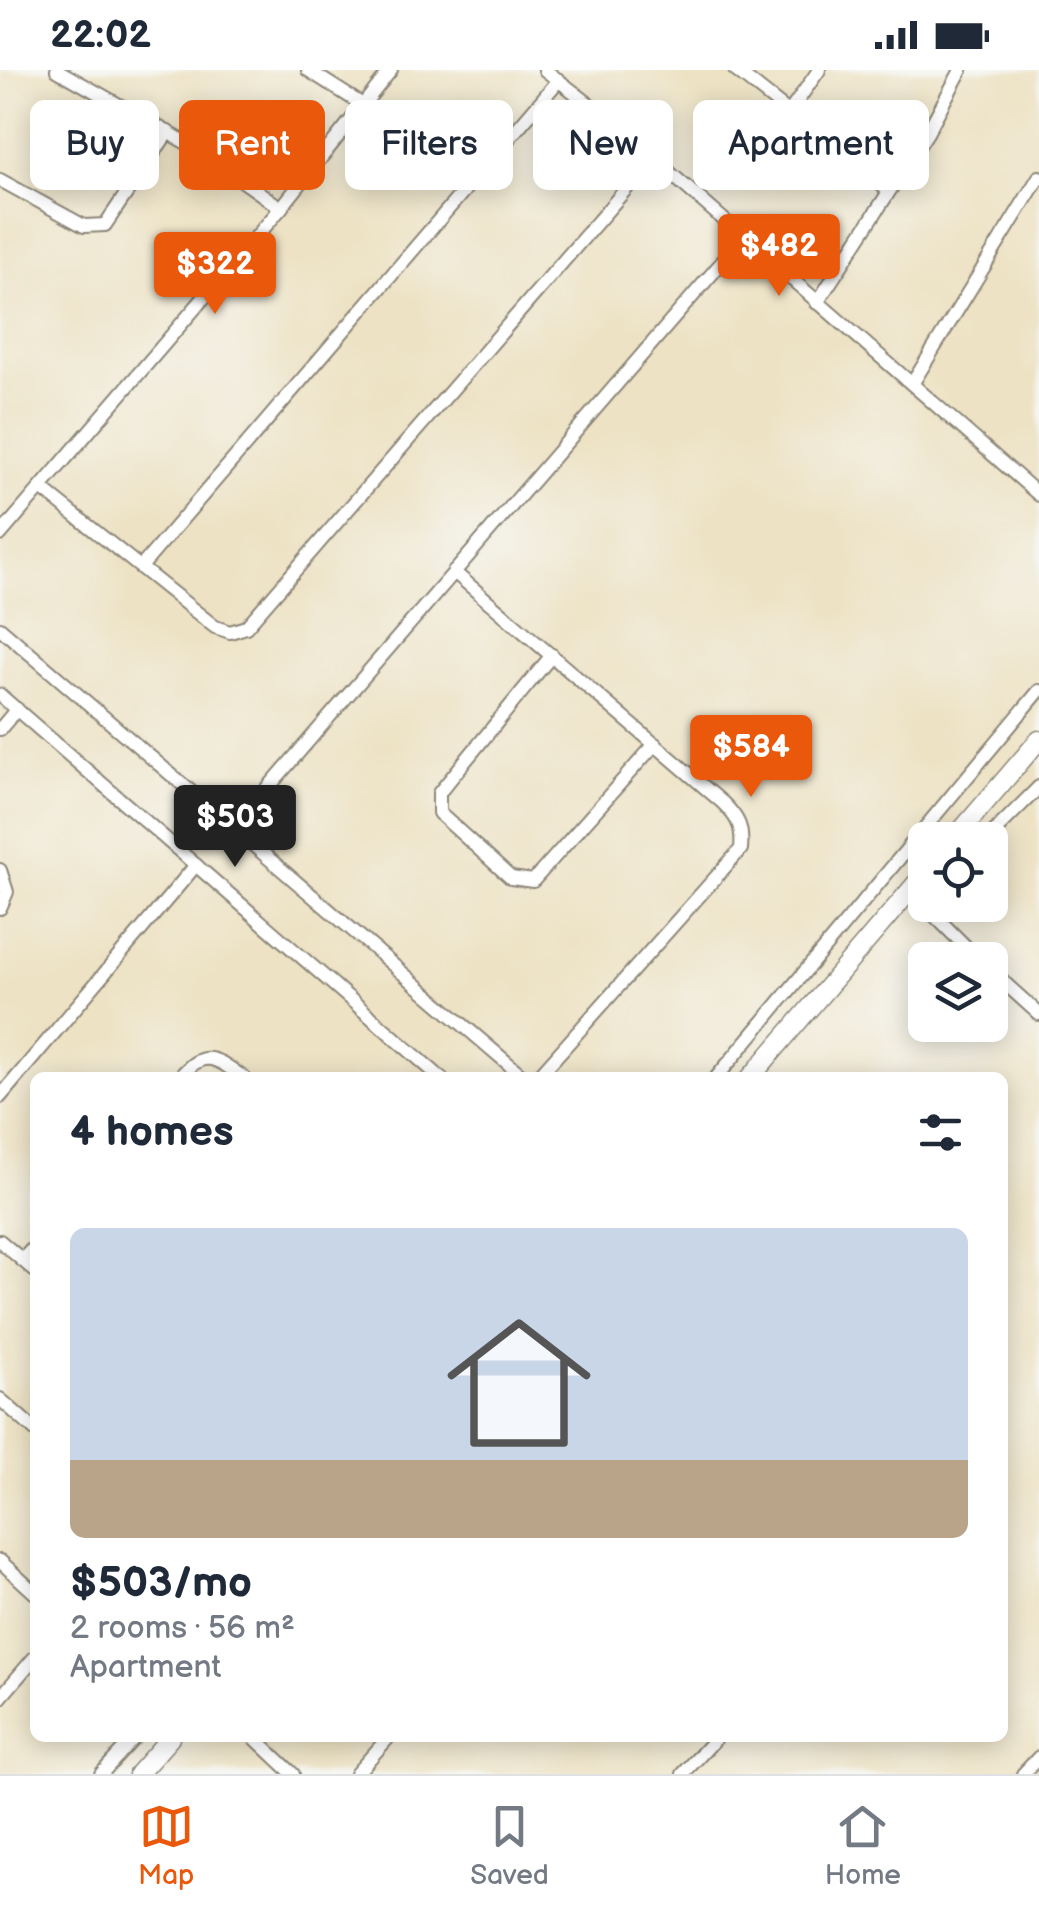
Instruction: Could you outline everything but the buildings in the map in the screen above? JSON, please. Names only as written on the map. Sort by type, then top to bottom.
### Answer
[{"type":"street","points":[[57,70],[168,132],[281,208]]},
{"type":"street","points":[[308,70],[355,100]]},
{"type":"street","points":[[371,100],[391,70]]},
{"type":"street","points":[[545,70],[583,100]]},
{"type":"street","points":[[735,70],[773,100]]},
{"type":"street","points":[[798,100],[819,70]]},
{"type":"street","points":[[817,303],[962,70]]},
{"type":"street","points":[[141,568],[559,80]]},
{"type":"street","points":[[0,180],[84,226],[105,225],[168,132]]},
{"type":"street","points":[[0,534],[345,132]]},
{"type":"street","points":[[912,384],[1039,176]]},
{"type":"street","points":[[673,178],[1039,495]]},
{"type":"street","points":[[41,488],[215,627],[230,632],[246,627],[625,190]]},
{"type":"street","points":[[235,826],[742,239]]},
{"type":"street","points":[[454,572],[738,817],[742,849],[542,1072]]},
{"type":"street","points":[[0,628],[518,1072]]},
{"type":"street","points":[[552,654],[440,792],[436,804],[438,813],[510,878],[534,881],[655,744]]},
{"type":"street","points":[[721,1072],[1039,691]]},
{"type":"street","points":[[0,696],[434,1072]]},
{"type":"street","points":[[0,729],[17,710]]},
{"type":"street","points":[[968,822],[1039,740]]},
{"type":"street","points":[[1004,822],[1039,787]]},
{"type":"street","points":[[0,1097],[196,865]]},
{"type":"street","points":[[0,870],[7,892],[0,908]]},
{"type":"street","points":[[755,1072],[908,893]]},
{"type":"street","points":[[942,922],[962,942]]},
{"type":"street","points":[[1008,986],[1039,1014]]},
{"type":"street","points":[[184,1072],[192,1062],[204,1058],[216,1059],[235,1072]]},
{"type":"street","points":[[0,1241],[30,1267]]},
{"type":"street","points":[[22,1260],[30,1251]]},
{"type":"street","points":[[0,1400],[30,1426]]},
{"type":"street","points":[[0,1560],[30,1587]]},
{"type":"street","points":[[0,1698],[30,1663]]},
{"type":"street","points":[[101,1774],[130,1742]]},
{"type":"street","points":[[138,1774],[166,1742]]},
{"type":"street","points":[[258,1742],[293,1774]]},
{"type":"street","points":[[356,1774],[384,1742]]},
{"type":"street","points":[[682,1774],[712,1742]]},
{"type":"street","points":[[1024,1774],[1039,1757]]}]
